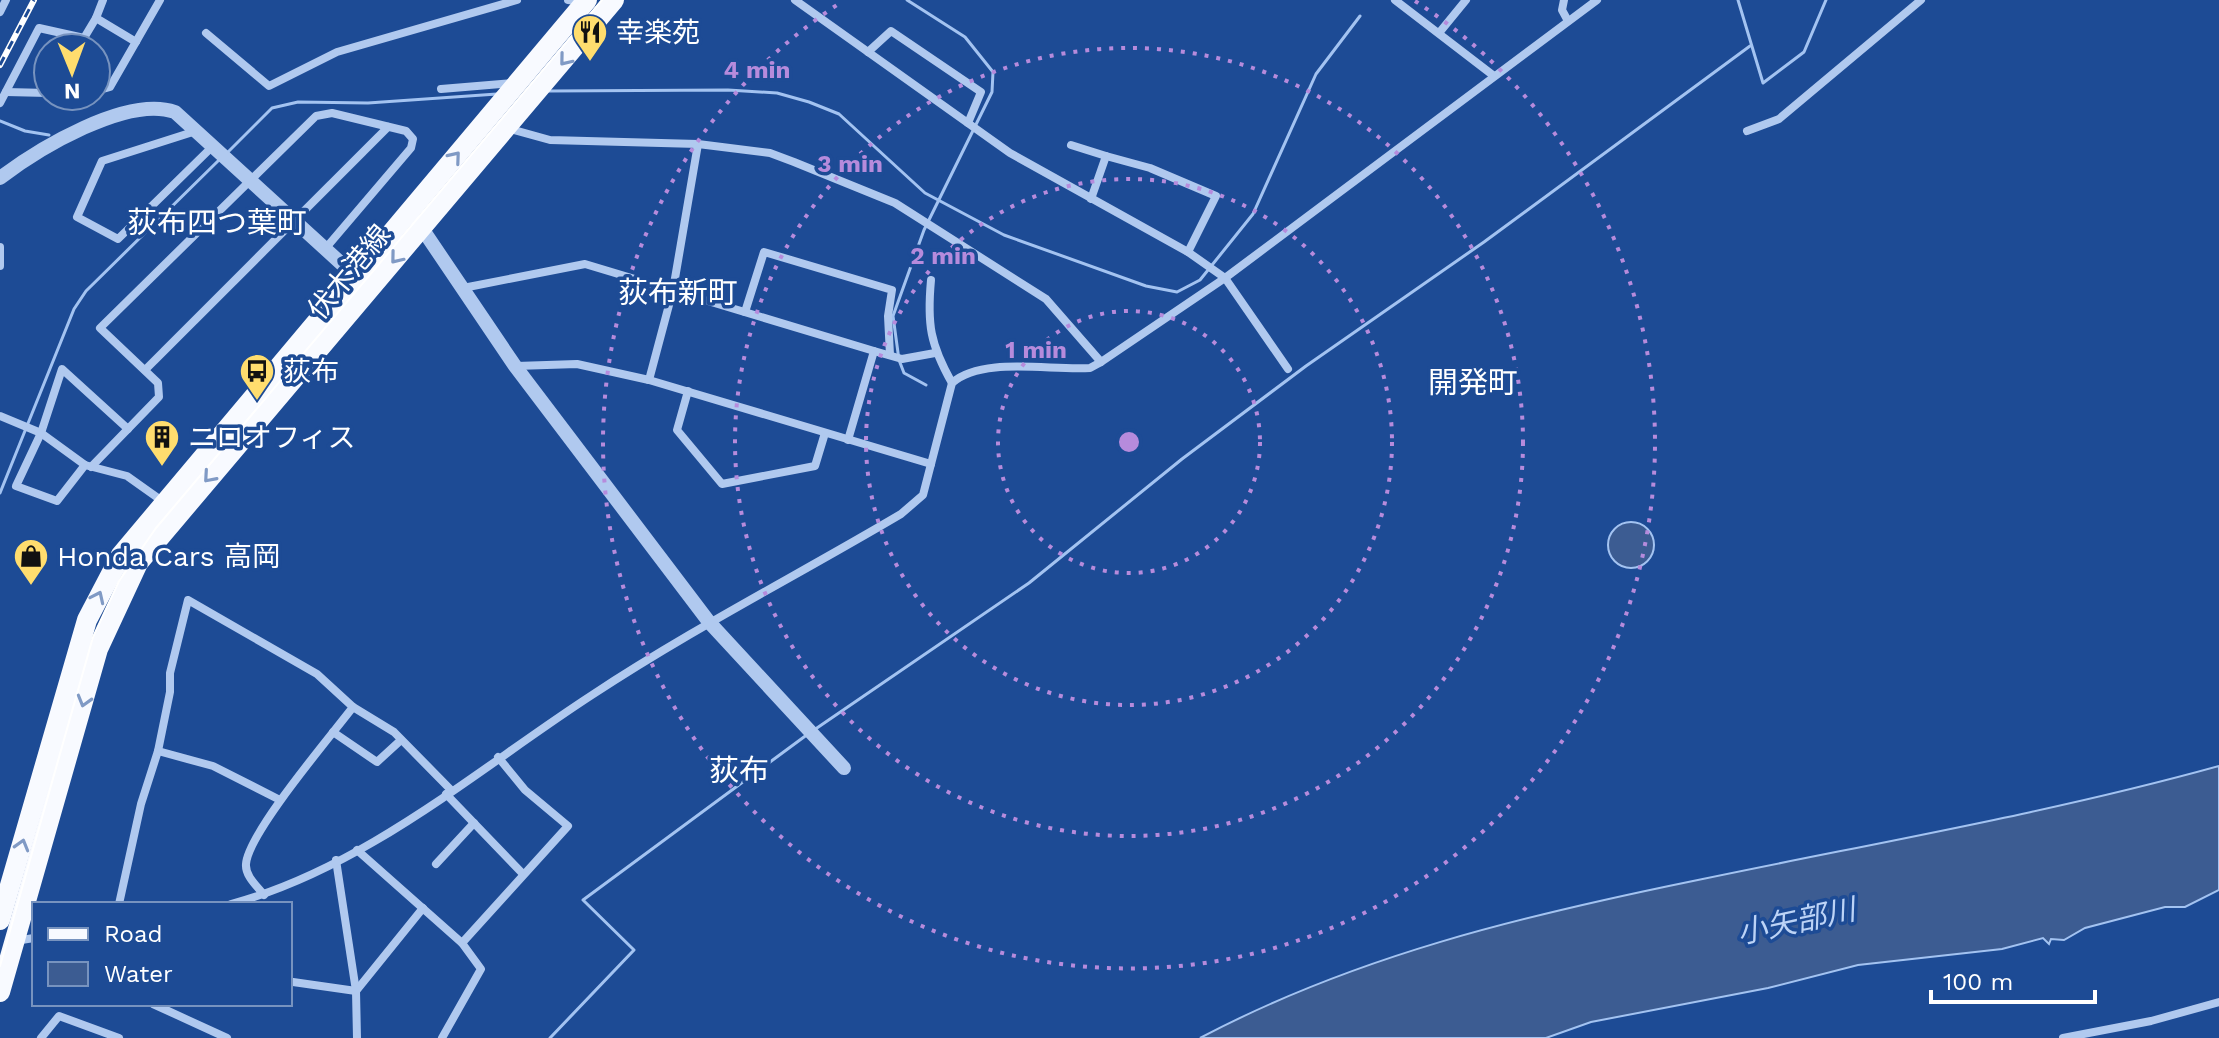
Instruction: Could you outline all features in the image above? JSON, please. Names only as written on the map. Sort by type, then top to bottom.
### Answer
[{"type":"main road","name":"伏木港線","points":[[34,902],[108,622],[170,507],[355,276],[507,128],[614,0]]},
{"type":"main road","name":"伏木港線","points":[[0,920],[87,620],[121,555],[340,329],[415,219],[580,1]]},
{"type":"main road","name":"伏木港線","points":[[0,992],[24,939],[32,909]]},
{"type":"street","points":[[0,12],[6,0]]},
{"type":"street","points":[[0,103],[39,28],[84,38],[103,0]]},
{"type":"street","points":[[112,84],[160,0]]},
{"type":"street","points":[[206,33],[269,86],[337,52],[517,0]]},
{"type":"street","points":[[795,0],[1010,153],[1188,252],[1225,278],[1288,369]]},
{"type":"street","points":[[1395,0],[1494,76]]},
{"type":"street","points":[[1439,33],[1466,0]]},
{"type":"street","points":[[1564,0],[1562,10],[1568,21]]},
{"type":"street","points":[[238,902],[264,895],[357,850],[709,622],[901,514],[923,495],[952,383],[962,374],[982,368],[1076,369],[1101,362],[1225,278],[1597,0]]},
{"type":"street","points":[[1747,131],[1779,119],[1921,0]]},
{"type":"street","points":[[96,18],[136,42]]},
{"type":"street","points":[[868,52],[891,31],[981,92],[968,123]]},
{"type":"street","points":[[441,89],[517,83]]},
{"type":"street","points":[[6,92],[32,93]]},
{"type":"street","points":[[0,178],[56,141],[93,124],[161,107],[175,112],[197,130],[355,276]]},
{"type":"street","points":[[128,429],[62,369],[41,433],[16,486],[57,501],[88,466],[128,429],[159,397],[158,383],[100,328],[316,116],[332,113],[406,131],[413,139],[411,148],[325,249]]},
{"type":"street","points":[[145,370],[388,127]]},
{"type":"street","points":[[507,128],[550,140],[698,144],[770,153],[895,203],[1046,299],[1101,362]]},
{"type":"street","points":[[197,130],[102,161],[77,217],[118,239],[213,146]]},
{"type":"street","points":[[649,380],[673,290],[698,144]]},
{"type":"street","points":[[1071,145],[1150,168],[1216,196],[1188,252]]},
{"type":"street","points":[[1091,199],[1106,156]]},
{"type":"street","points":[[415,219],[515,366],[709,622],[844,768]]},
{"type":"street","points":[[0,247],[0,266]]},
{"type":"street","points":[[745,312],[764,252],[892,290],[888,316],[890,355]]},
{"type":"street","points":[[463,288],[585,264],[902,359],[935,353]]},
{"type":"street","points":[[931,280],[927,318],[935,353],[952,383]]},
{"type":"street","points":[[848,440],[874,351]]},
{"type":"street","points":[[515,366],[577,364],[649,380],[931,464]]},
{"type":"street","points":[[688,391],[677,430],[722,484],[815,466],[825,433]]},
{"type":"street","points":[[0,416],[41,433],[88,466],[127,476],[170,507]]},
{"type":"street","points":[[119,902],[141,804],[158,751],[170,692],[170,673],[188,600],[317,674],[353,707],[401,740],[523,874]]},
{"type":"street","points":[[264,895],[247,874],[245,862],[280,800],[353,707]]},
{"type":"street","points":[[333,732],[377,762],[401,740]]},
{"type":"street","points":[[158,751],[213,766],[280,800]]},
{"type":"street","points":[[462,943],[568,826],[525,790],[498,757]]},
{"type":"street","points":[[436,864],[474,823]]},
{"type":"street","points":[[357,850],[462,943],[481,969],[442,1038]]},
{"type":"street","points":[[336,860],[356,991],[357,1038]]},
{"type":"street","points":[[356,991],[423,908]]},
{"type":"street","points":[[293,982],[356,991]]},
{"type":"street","points":[[2063,1038],[2151,1021],[2219,1002]]},
{"type":"street","points":[[157,1006],[227,1038]]},
{"type":"street","points":[[41,1038],[59,1016],[119,1038]]},
{"type":"water","points":[[1631,522],[1647,529],[1654,545],[1647,561],[1631,568],[1615,561],[1608,545],[1615,529]]},
{"type":"water","name":"小矢部川","points":[[2219,766],[2219,890],[2185,907],[2165,907],[2085,928],[2064,940],[2051,939],[2049,944],[2043,938],[2002,949],[1858,965],[1768,988],[1591,1022],[1546,1038],[1200,1038],[1318,984],[1503,924],[1629,894],[2023,814]]},
{"type":"waterway","points":[[907,0],[965,37],[993,72],[992,92],[924,230],[893,316],[899,360],[904,373],[926,385]]},
{"type":"waterway","points":[[1738,0],[1763,83],[1804,52],[1826,0]]},
{"type":"waterway","points":[[549,91],[728,90],[777,93],[809,102],[839,114],[925,193],[1004,235],[1146,286],[1177,292],[1200,280],[1253,214],[1316,74],[1360,16]]},
{"type":"waterway","points":[[814,730],[1029,583],[1182,459],[1306,366],[1484,242],[1750,46]]},
{"type":"waterway","points":[[228,152],[272,108],[298,102],[368,103],[497,94]]},
{"type":"waterway","points":[[0,121],[25,131],[49,135]]},
{"type":"waterway","points":[[0,493],[74,309],[86,291],[219,160]]},
{"type":"waterway","points":[[550,1038],[634,950],[583,900],[808,734]]},
{"type":"tram line","points":[[0,966],[93,637],[119,581],[156,528],[602,0]]},
{"type":"railway","points":[[0,65],[34,0]]},
{"type":"place","name":"幸楽苑","points":[[590,63]]},
{"type":"place","name":"荻布","points":[[257,402]]},
{"type":"place","name":"ニロオフィス","points":[[162,468]]},
{"type":"place","name":"Honda Cars 高岡","points":[[31,587]]},
{"type":"district","name":"荻布四つ葉町","points":[[217,222]]},
{"type":"district","name":"荻布新町","points":[[678,292]]},
{"type":"district","name":"開発町","points":[[1473,382]]},
{"type":"district","name":"荻布","points":[[739,770]]}]
